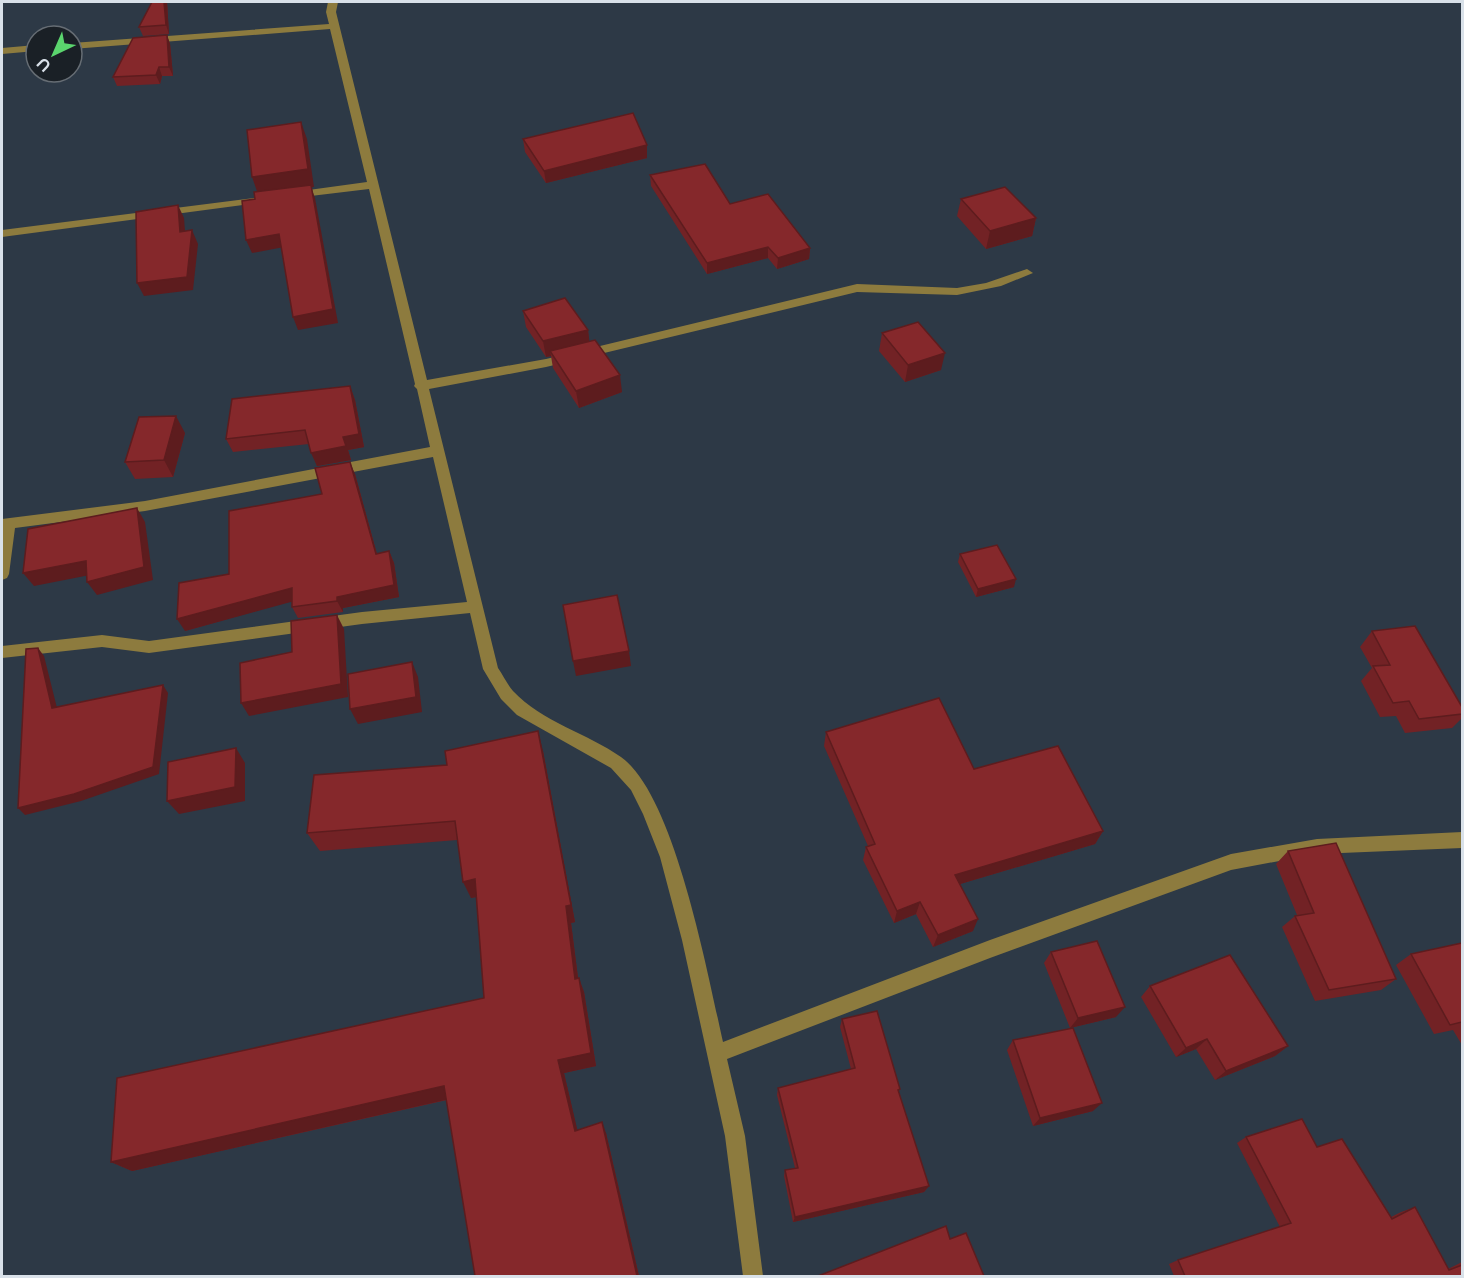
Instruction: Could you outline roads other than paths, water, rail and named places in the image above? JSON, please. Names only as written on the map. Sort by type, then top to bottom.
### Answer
[{"type":"street","points":[[333,2],[331,12],[371,185],[491,669],[506,694],[523,710],[617,763],[637,784],[646,802],[668,857],[692,940],[715,1054],[735,1136],[753,1276]]},
{"type":"street","points":[[84,45],[334,26]]},
{"type":"street","points":[[2,51],[24,49]]},
{"type":"street","points":[[2,234],[371,185]]},
{"type":"street","points":[[420,386],[546,363],[857,288],[881,286],[947,292],[984,289],[1028,273]]},
{"type":"street","points":[[2,574],[5,524],[145,506],[282,482],[436,451]]},
{"type":"street","points":[[2,652],[102,641],[150,647],[362,618],[474,606]]},
{"type":"street","points":[[715,1054],[990,949],[1231,862],[1264,853],[1317,844],[1462,840]]}]
